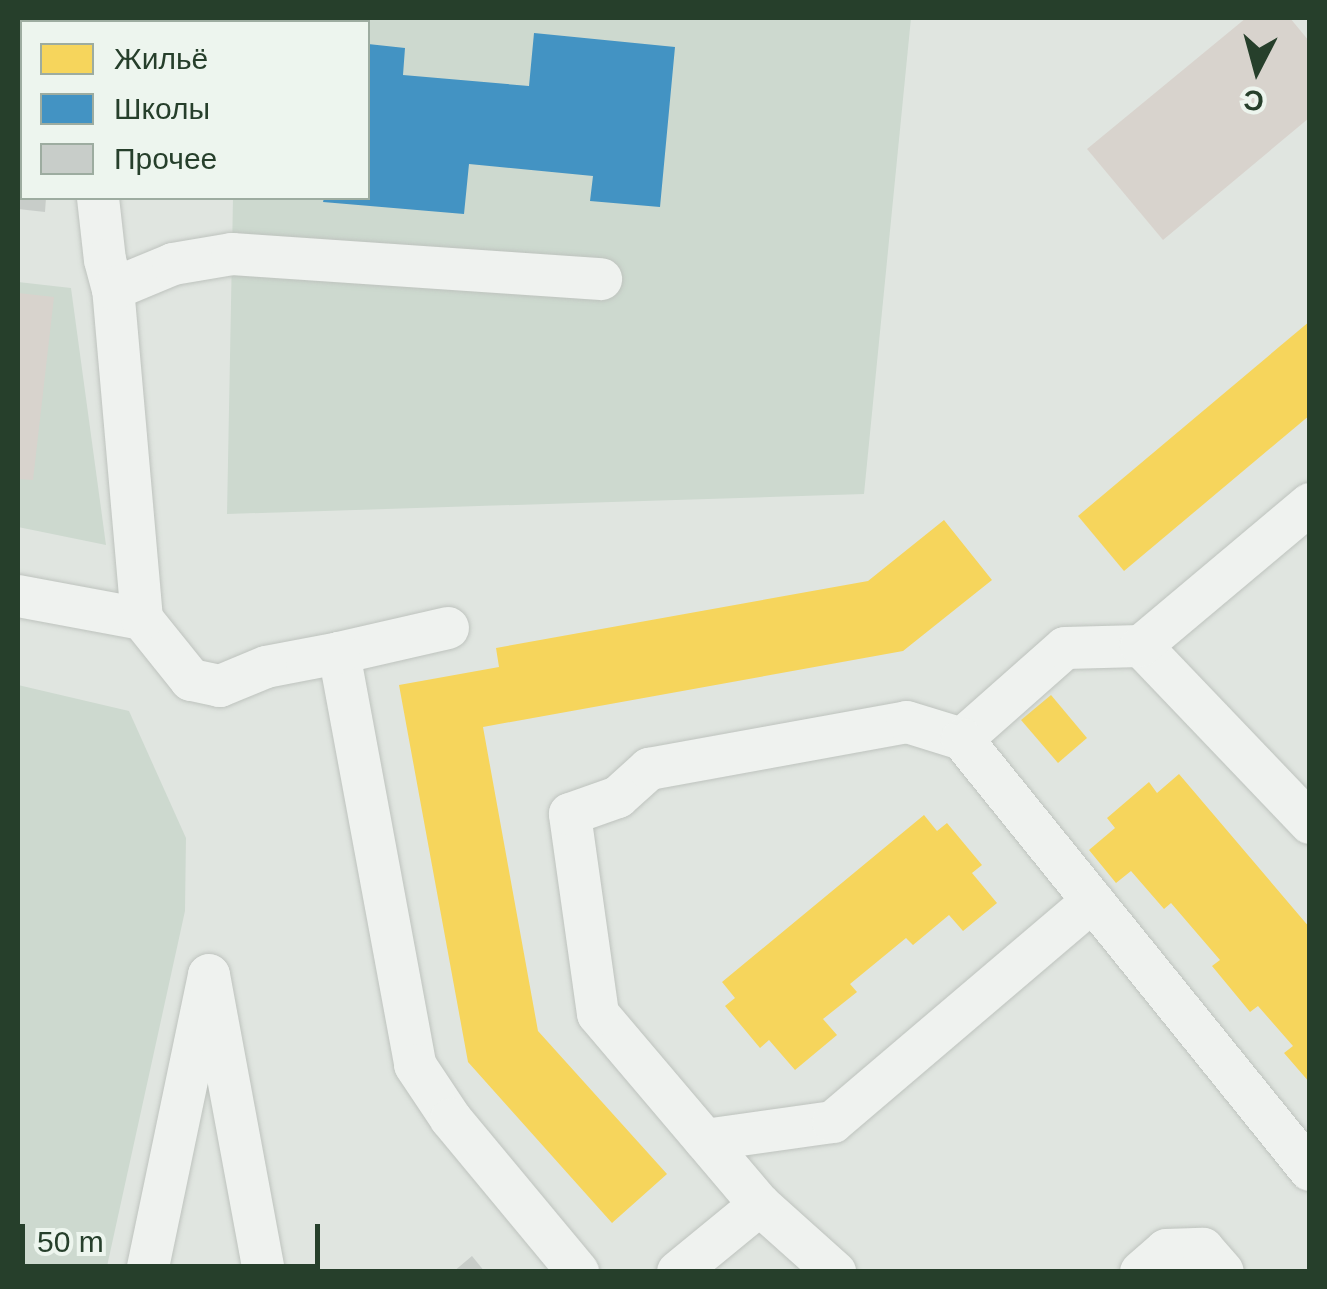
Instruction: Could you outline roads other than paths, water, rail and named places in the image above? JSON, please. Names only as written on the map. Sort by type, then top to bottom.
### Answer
[{"type":"street","points":[[98,200],[113,290],[142,619],[191,680],[220,686],[266,667],[448,628]]},
{"type":"street","points":[[113,290],[174,264],[232,254],[601,279]]},
{"type":"street","points":[[962,738],[1064,648],[1142,646],[1310,504]]},
{"type":"street","points":[[18,596],[142,619]]},
{"type":"street","points":[[1142,646],[1310,823]]},
{"type":"street","points":[[340,653],[415,1064],[452,1119],[578,1272]]},
{"type":"street","points":[[835,1272],[760,1204],[598,1014],[570,814],[618,798],[648,769],[907,722],[962,738],[1310,1170]]},
{"type":"street","points":[[705,1140],[833,1122],[1093,900]]},
{"type":"street","points":[[147,1272],[209,975],[264,1272]]},
{"type":"street","points":[[678,1272],[760,1204]]},
{"type":"street","points":[[1140,1272],[1166,1250],[1203,1249],[1222,1272]]}]
